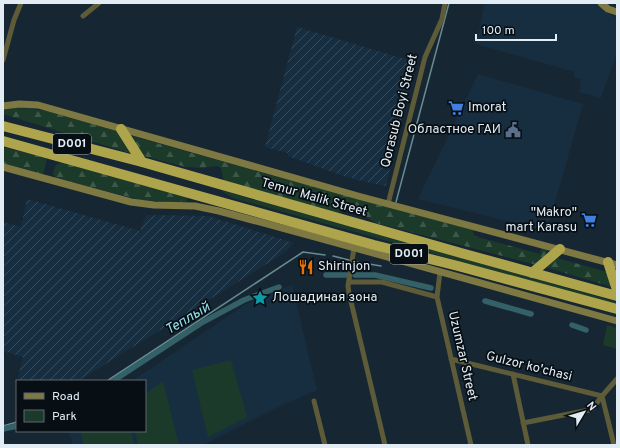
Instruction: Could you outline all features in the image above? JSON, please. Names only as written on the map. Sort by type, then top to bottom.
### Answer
[{"type":"highway","name":"Temur Malik Street","points":[[3,126],[142,162],[617,296]]},
{"type":"highway","points":[[121,129],[142,162]]},
{"type":"highway","name":"D001","points":[[3,141],[378,246],[617,309]]},
{"type":"highway","points":[[201,196],[206,193],[207,189],[203,179]]},
{"type":"highway","points":[[532,273],[560,249]]},
{"type":"highway","points":[[615,264],[617,290]]},
{"type":"street","points":[[3,60],[14,20],[21,3]]},
{"type":"street","points":[[83,16],[99,3]]},
{"type":"street","name":"Qorasub Boyi Street","points":[[388,204],[425,56],[442,19],[445,3]]},
{"type":"street","points":[[601,3],[608,9],[617,12]]},
{"type":"street","points":[[3,106],[19,104],[38,105],[388,204],[615,264]]},
{"type":"street","points":[[3,167],[131,202],[154,205],[195,206],[211,209],[617,321]]},
{"type":"street","points":[[276,217],[284,229]]},
{"type":"street","points":[[368,252],[378,246]]},
{"type":"street","points":[[354,248],[349,282],[350,299],[385,445]]},
{"type":"street","name":"Uzumzar Street","points":[[440,272],[437,297],[471,445]]},
{"type":"street","points":[[349,282],[382,282],[437,297]]},
{"type":"street","name":"Gulzor ko'chasi","points":[[451,359],[602,396]]},
{"type":"street","points":[[513,374],[528,445]]},
{"type":"street","points":[[523,423],[589,410],[593,408],[617,379]]},
{"type":"street","points":[[602,396],[614,445]]},
{"type":"street","points":[[314,400],[325,445]]},
{"type":"shaded area","points":[[485,3],[596,3],[617,19],[617,52],[601,98],[579,92],[581,79],[574,77],[575,72],[476,44]]},
{"type":"shaded area","points":[[297,27],[415,62],[386,186],[357,180],[338,174],[288,156],[288,153],[265,147]]},
{"type":"shaded area","name":"Областное ГАИ","points":[[478,74],[583,104],[547,231],[418,199]]},
{"type":"shaded area","points":[[27,199],[140,231],[146,215],[208,216],[294,243],[284,253],[80,380],[17,380],[23,357],[3,351],[3,222],[21,227]]},
{"type":"shaded area","points":[[292,285],[317,390],[272,410],[203,445],[73,445],[68,432],[146,432],[146,380],[133,380],[246,304]]},
{"type":"green space","points":[[21,107],[52,112],[121,132],[133,154],[3,114],[5,109]]},
{"type":"green space","points":[[128,135],[473,230],[474,236],[540,254],[541,248],[548,250],[537,265],[376,223],[362,214],[345,210],[338,213],[224,182],[221,168],[217,166],[202,168],[186,167],[144,156]]},
{"type":"green space","points":[[3,147],[47,158],[43,175],[3,164]]},
{"type":"green space","points":[[62,162],[189,197],[185,203],[141,200],[55,178],[53,173],[56,165]]},
{"type":"green space","points":[[220,190],[617,302],[617,305],[233,198]]},
{"type":"green space","points":[[554,257],[607,272],[612,287],[545,267]]},
{"type":"green space","points":[[607,325],[617,328],[617,349],[603,345]]},
{"type":"green space","points":[[231,360],[247,417],[208,437],[192,370]]},
{"type":"green space","points":[[163,381],[179,445],[138,445],[135,432],[146,432],[146,393]]},
{"type":"green space","points":[[80,432],[131,432],[134,445],[84,445]]},
{"type":"waterway","points":[[396,202],[449,3]]},
{"type":"waterway","points":[[109,380],[303,252],[325,255]]},
{"type":"waterway","points":[[333,256],[349,260]]},
{"type":"waterway","points":[[357,262],[381,266]]},
{"type":"waterway","name":"Теплый","points":[[326,275],[346,275]]},
{"type":"waterway","name":"Теплый","points":[[355,275],[375,275],[431,288]]},
{"type":"waterway","name":"Теплый","points":[[115,380],[203,322],[244,300],[279,287]]},
{"type":"waterway","name":"Теплый","points":[[485,301],[531,314]]},
{"type":"waterway","name":"Теплый","points":[[572,325],[586,330]]},
{"type":"waterway","name":"Теплый","points":[[3,426],[16,422]]},
{"type":"waterway","name":"Теплый","points":[[3,429],[16,426]]},
{"type":"place","name":"Imorat","points":[[456,108]]},
{"type":"place","name":"Областное ГАИ","points":[[513,130]]},
{"type":"place","name":"\"Makro\" mart Karasu","points":[[589,220]]},
{"type":"place","name":"Shirinjon","points":[[306,267]]},
{"type":"place","name":"Лошадиная зона","points":[[260,298]]}]
